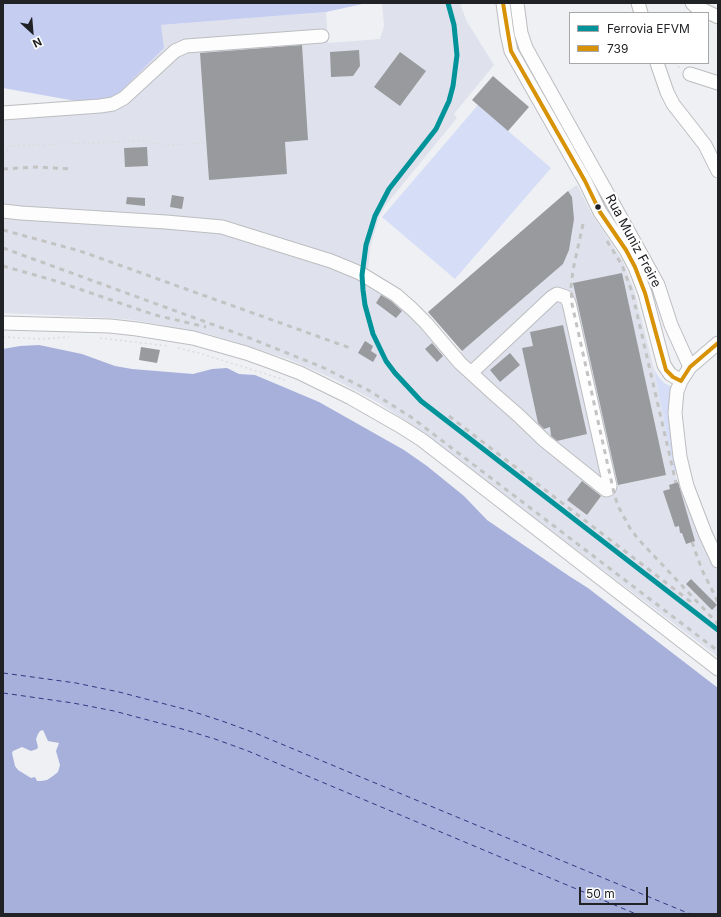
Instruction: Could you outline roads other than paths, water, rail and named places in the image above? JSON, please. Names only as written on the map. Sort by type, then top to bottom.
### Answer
[{"type":"street","name":"Rua Muniz Freire","points":[[503,3],[507,33],[512,51],[585,181],[600,212],[626,250],[635,267],[645,293],[664,365],[670,374],[681,381]]},
{"type":"street","name":"Rua Muniz Freire","points":[[517,3],[521,33],[526,48],[658,285],[671,325],[690,367]]},
{"type":"street","points":[[692,3],[708,12]]},
{"type":"street","points":[[3,114],[113,104],[124,98],[175,51],[186,46],[322,36]]},
{"type":"street","points":[[658,64],[667,92],[673,104],[715,156],[718,171]]},
{"type":"street","points":[[690,74],[718,84]]},
{"type":"street","points":[[561,139],[573,131]]},
{"type":"street","points":[[3,211],[21,214],[207,225],[236,231],[330,261],[362,275],[396,295],[426,323],[471,373],[555,450],[606,490],[610,488],[571,310],[566,297],[558,294],[552,297],[471,373]]},
{"type":"street","points":[[3,323],[110,326],[192,338],[246,353],[271,362],[351,398],[422,440],[718,669]]},
{"type":"street","points":[[718,342],[690,367],[681,381],[677,391],[675,413],[680,457],[692,500],[718,561]]},
{"type":"railway","points":[[3,169],[37,167],[70,169]]},
{"type":"railway","points":[[583,224],[573,270],[571,287],[572,304],[618,506],[631,530],[640,541],[718,624]]},
{"type":"railway","points":[[3,230],[80,251],[353,349]]},
{"type":"railway","points":[[607,241],[622,265],[632,292],[676,483]]},
{"type":"railway","points":[[3,248],[247,337],[322,367],[368,390],[411,417],[718,651]]},
{"type":"railway","points":[[3,266],[56,281],[155,315],[206,327]]},
{"type":"railway","points":[[449,416],[695,605]]},
{"type":"railway","points":[[692,542],[702,570],[718,602]]},
{"type":"rail line","name":"EFVM","points":[[448,3],[454,25],[457,55],[453,86],[449,101],[436,129],[389,189],[375,216],[366,245],[362,275],[363,290],[365,305],[373,334],[386,361],[421,401],[718,630]]}]
